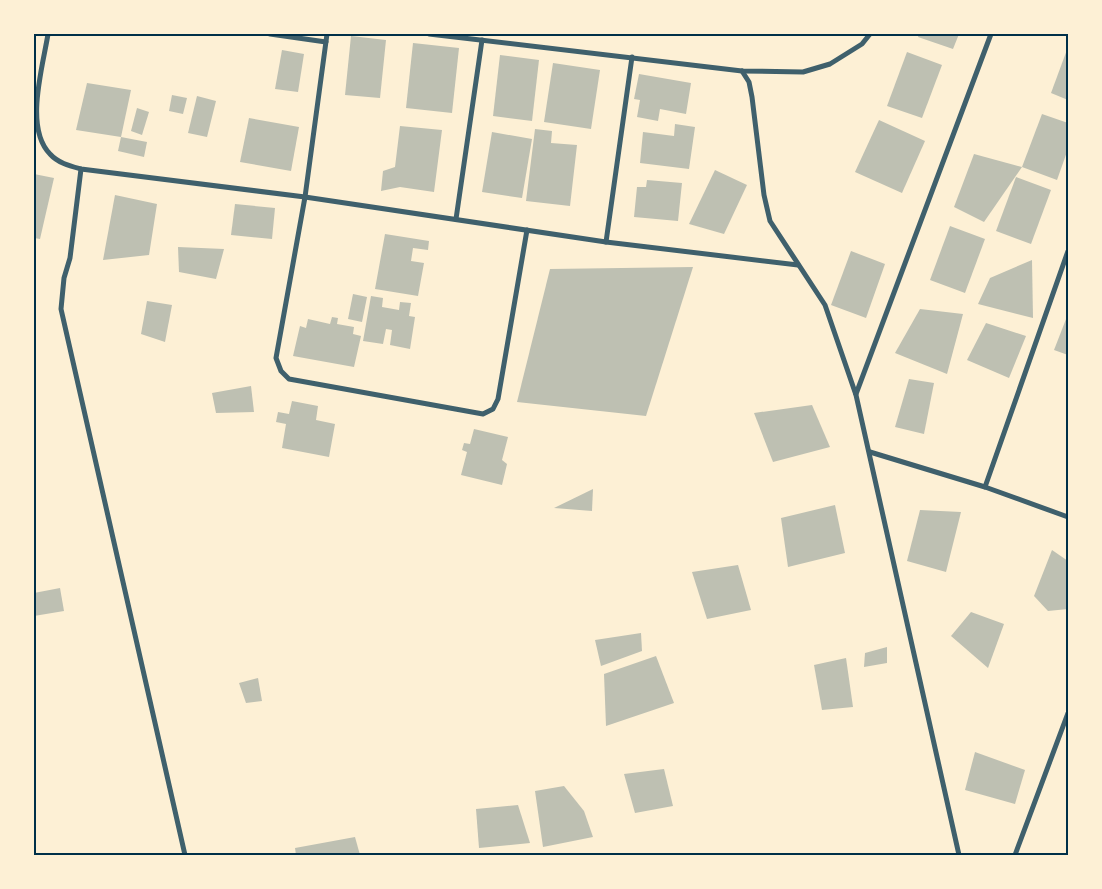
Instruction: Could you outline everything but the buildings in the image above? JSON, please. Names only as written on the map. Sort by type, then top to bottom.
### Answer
[{"type":"street","points":[[48,34],[35,110],[36,124],[49,154],[64,164],[81,169],[305,197],[606,242],[798,265]]},
{"type":"street","points":[[270,34],[326,42]]},
{"type":"street","points":[[327,34],[305,197],[276,358],[281,371],[290,379],[484,414],[493,409],[498,399],[527,230]]},
{"type":"street","points":[[429,34],[742,71],[803,72],[830,64],[862,44],[870,34]]},
{"type":"street","points":[[856,395],[991,34]]},
{"type":"street","points":[[456,219],[482,40]]},
{"type":"street","points":[[606,242],[632,57]]},
{"type":"street","points":[[742,71],[749,82],[752,96],[764,195],[770,221],[825,305],[856,395],[959,855]]},
{"type":"street","points":[[34,138],[41,138]]},
{"type":"street","points":[[81,169],[70,258],[63,285],[61,309],[185,855]]},
{"type":"street","points":[[985,487],[1068,251]]},
{"type":"street","points":[[870,452],[985,487],[1068,517]]},
{"type":"street","points":[[1015,855],[1068,713]]}]
